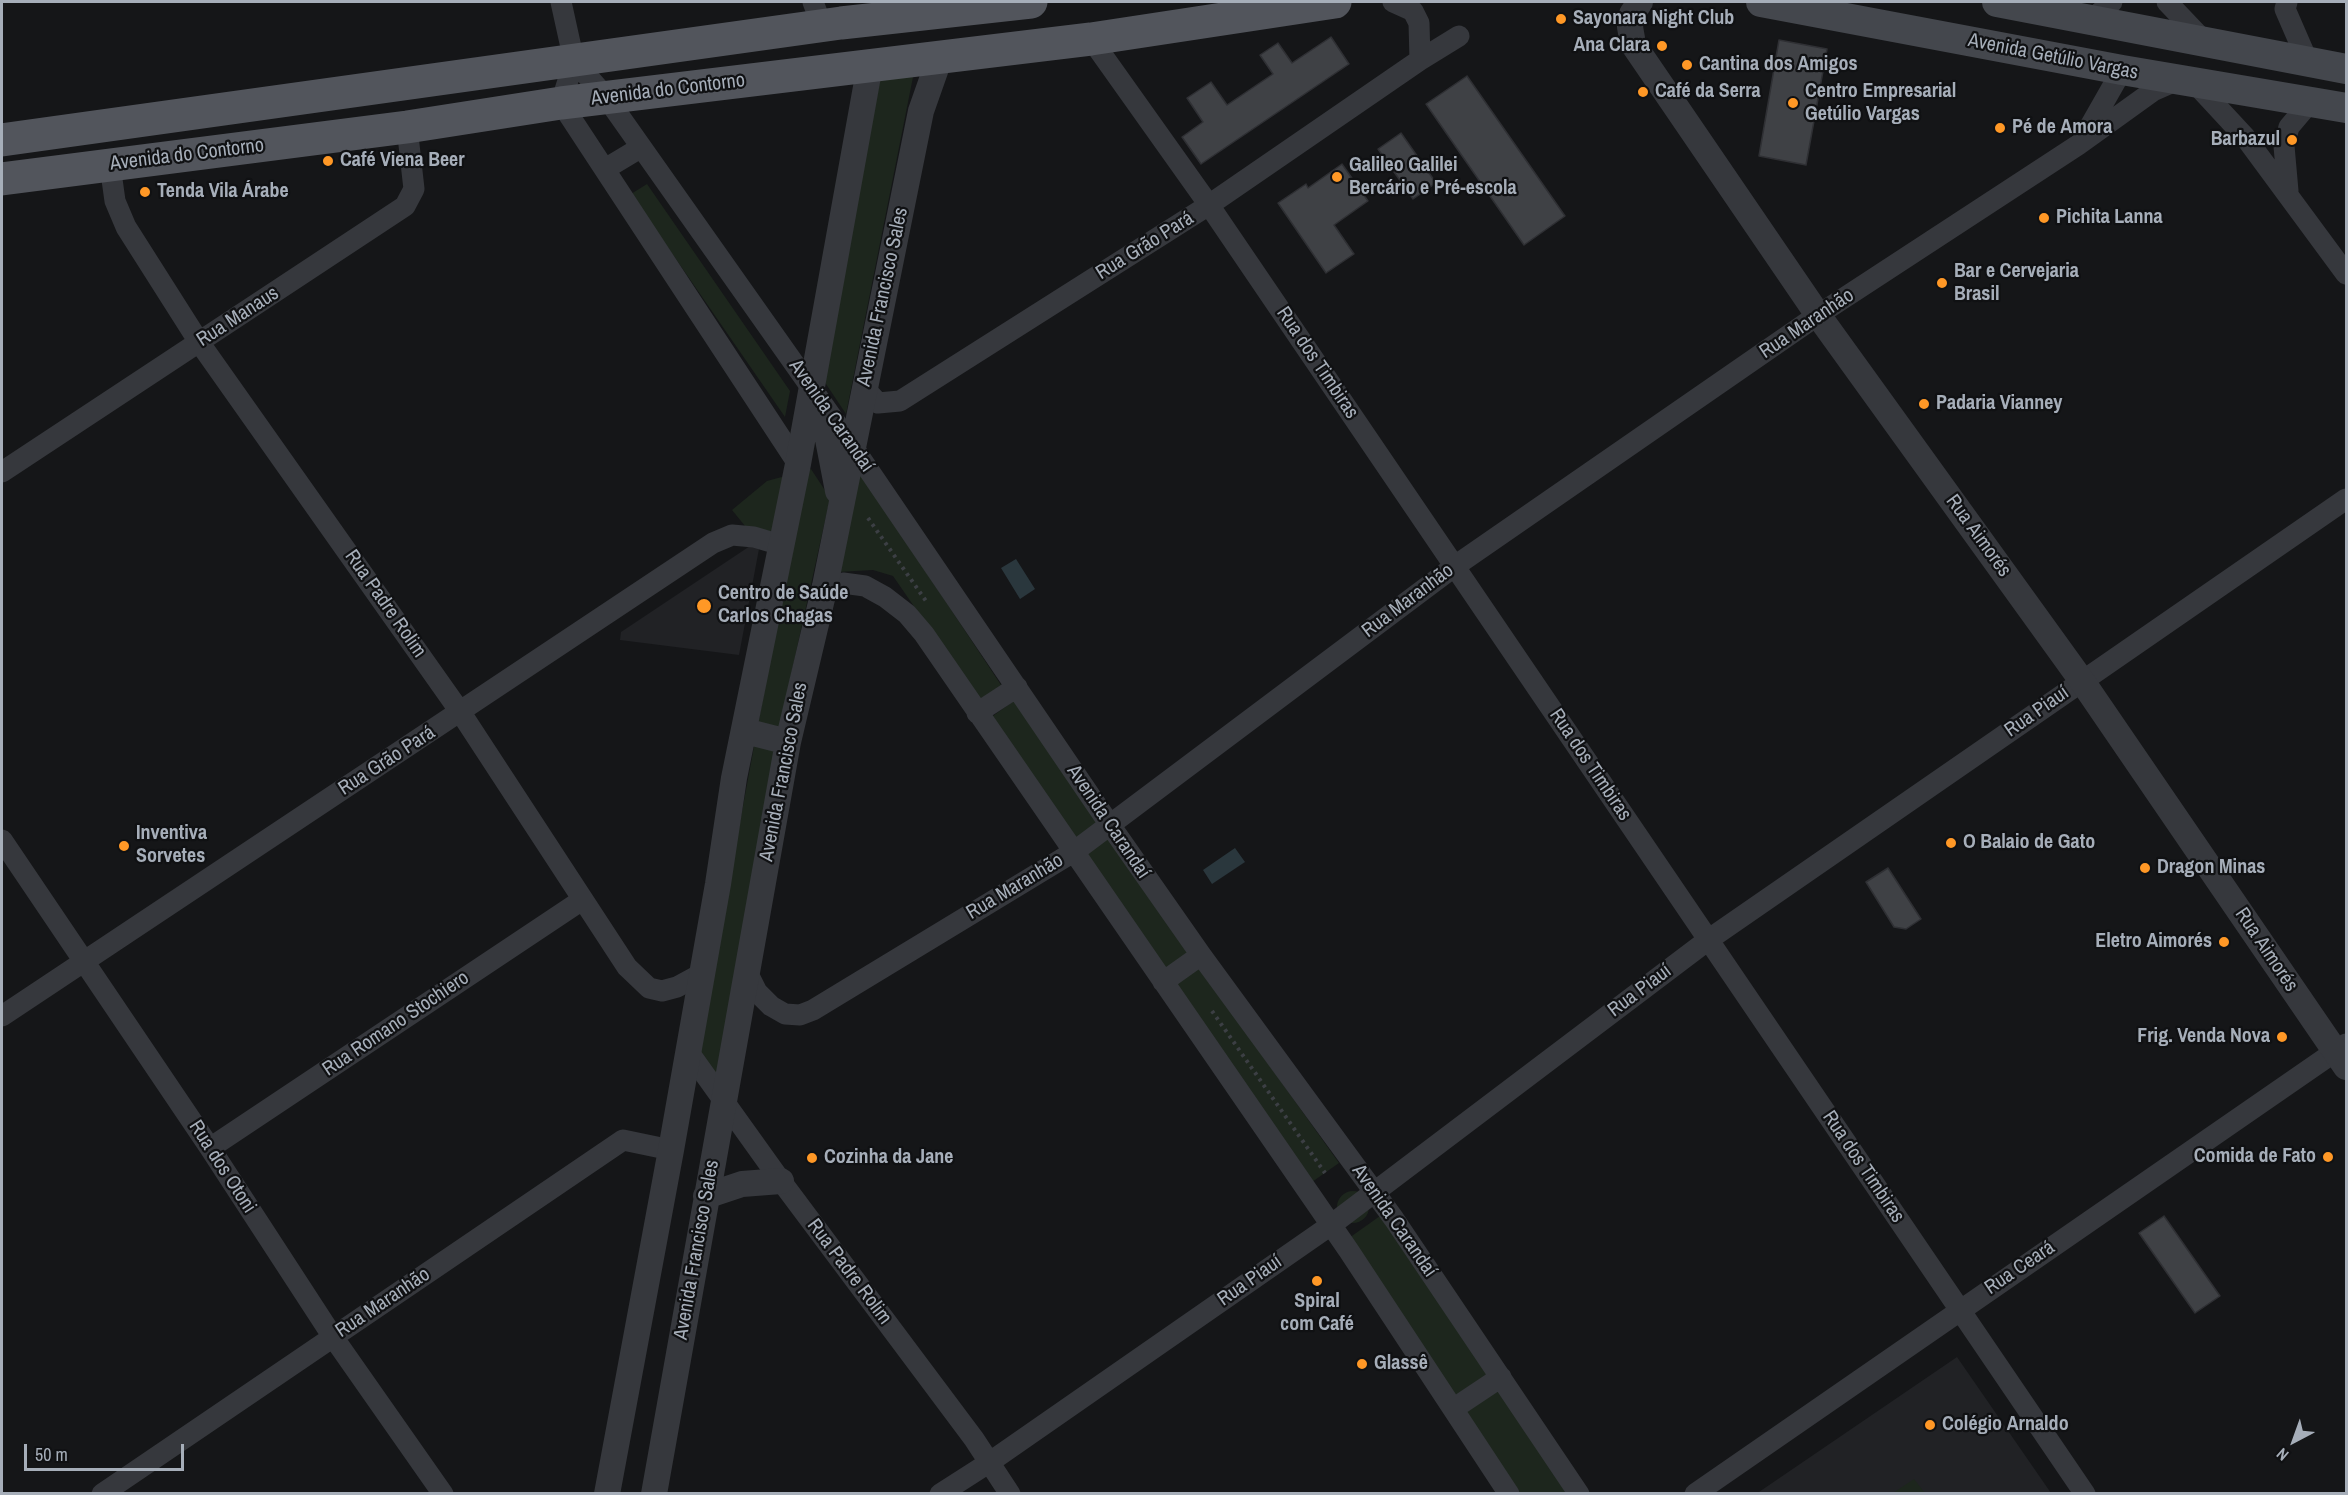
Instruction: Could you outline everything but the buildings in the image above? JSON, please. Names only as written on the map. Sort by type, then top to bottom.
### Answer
[{"type":"main road","points":[[870,65],[876,48],[898,31],[973,20],[1026,2]]},
{"type":"main road","name":"Avenida do Contorno","points":[[2,140],[574,61],[817,14],[1031,2]]},
{"type":"main road","name":"Avenida do Contorno","points":[[2,179],[407,127],[561,103],[1091,39],[1335,2]]},
{"type":"main road","name":"Avenida Getúlio Vargas","points":[[1761,2],[2122,70],[2346,108]]},
{"type":"main road","points":[[1997,2],[2101,11],[2207,44],[2346,69]]},
{"type":"main road","points":[[2101,11],[2109,33],[2121,46],[2122,70]]},
{"type":"main road","points":[[2207,44],[2250,91]]},
{"type":"street","points":[[561,2],[574,61],[561,103],[798,464]]},
{"type":"street","points":[[1393,2],[1413,11],[1419,23],[1420,60]]},
{"type":"street","name":"Rua Aimorés","points":[[1640,2],[1632,14],[1630,27],[1633,44],[1818,315],[2082,681],[2343,1054]]},
{"type":"street","points":[[2167,2],[2207,44]]},
{"type":"street","points":[[2288,2],[2285,9],[2308,62]]},
{"type":"street","name":"Rua Grão Pará","points":[[864,388],[878,403],[900,401],[1209,206],[1420,60],[1459,36]]},
{"type":"street","name":"Rua dos Timbiras","points":[[1091,39],[1209,206],[1455,566],[2085,1494]]},
{"type":"street","name":"Avenida Francisco Sales","points":[[654,1494],[788,742],[825,586],[921,111],[940,57]]},
{"type":"street","name":"Avenida Carandaí","points":[[574,61],[606,98],[854,447],[1110,825],[1201,955],[1375,1192],[1579,1494]]},
{"type":"street","points":[[607,1494],[671,1150],[744,731],[798,464],[810,387],[870,65]]},
{"type":"street","name":"Rua Maranhão","points":[[2078,146],[2122,70]]},
{"type":"street","points":[[2186,81],[2245,137],[2288,191],[2346,274]]},
{"type":"street","name":"Rua Maranhão","points":[[747,972],[757,992],[771,1006],[785,1014],[800,1015],[813,1010],[1076,851],[1455,566],[1818,315],[2078,146],[2153,91],[2186,81]]},
{"type":"street","points":[[2288,191],[2284,146],[2289,127],[2311,101]]},
{"type":"street","name":"Rua Manaus","points":[[2,472],[405,206],[414,189],[407,127]]},
{"type":"street","points":[[605,169],[640,148]]},
{"type":"street","name":"Rua Padre Rolim","points":[[110,165],[115,201],[126,227],[199,342],[461,713],[627,968],[649,988],[662,991],[676,987],[700,974]]},
{"type":"street","points":[[810,387],[834,459],[839,509]]},
{"type":"street","name":"Rua Piauí","points":[[940,1494],[990,1462],[1330,1225],[1708,940],[2346,499]]},
{"type":"street","name":"Rua Grão Pará","points":[[2,1016],[83,960],[461,713],[713,543],[732,535],[754,537],[781,545]]},
{"type":"street","points":[[825,586],[843,583],[865,586],[885,597],[907,614],[924,634],[1076,851],[1509,1494]]},
{"type":"street","points":[[977,712],[1017,687]]},
{"type":"street","points":[[744,731],[788,742]]},
{"type":"street","name":"Rua dos Otoni","points":[[2,840],[210,1148],[333,1337],[443,1494]]},
{"type":"street","name":"Rua Romano Stochiero","points":[[210,1148],[582,900]]},
{"type":"street","points":[[1163,982],[1201,955]]},
{"type":"street","name":"Rua Padre Rolim","points":[[688,1051],[781,1181],[990,1462],[1010,1494]]},
{"type":"street","name":"Rua Ceará","points":[[1695,1494],[1960,1309],[2343,1054]]},
{"type":"street","name":"Rua Maranhão","points":[[102,1494],[623,1140],[671,1150]]},
{"type":"street","points":[[706,1196],[742,1184],[781,1181]]},
{"type":"street","points":[[1453,1408],[1501,1377]]},
{"type":"shaded area","points":[[915,67],[846,414],[822,378],[881,75]]},
{"type":"shaded area","points":[[647,184],[790,391],[785,417],[631,194]]},
{"type":"shaded area","points":[[811,469],[830,498],[780,725],[719,1080],[698,1049],[793,536],[745,526],[732,510],[767,481]]},
{"type":"shaded area","points":[[859,471],[1003,688],[980,702],[893,576],[873,570],[838,572]]},
{"type":"shaded area","name":"Centro de Saúde Carlos Chagas","points":[[753,544],[759,549],[739,655],[620,640],[621,632]]},
{"type":"shaded area","points":[[1016,559],[1035,589],[1020,599],[1001,568]]},
{"type":"shaded area","points":[[1015,700],[1103,823],[1077,841],[990,718]]},
{"type":"shaded area","points":[[1108,834],[1192,954],[1165,972],[1085,852]]},
{"type":"shaded area","points":[[1235,848],[1245,862],[1212,884],[1203,870]]},
{"type":"shaded area","points":[[1200,968],[1339,1163],[1312,1182],[1174,985]]},
{"type":"shaded area","points":[[1353,1191],[1364,1196],[1369,1207],[1364,1218],[1353,1223],[1342,1218],[1337,1207],[1342,1196]]},
{"type":"shaded area","points":[[1380,1216],[1491,1375],[1456,1399],[1349,1238]]},
{"type":"shaded area","name":"Colégio Arnaldo","points":[[1957,1357],[2051,1493],[1756,1494]]},
{"type":"shaded area","points":[[1497,1386],[1570,1493],[1520,1493],[1464,1410]]},
{"type":"shaded area","points":[[1914,1479],[1925,1493],[1893,1493]]},
{"type":"place","name":"Sayonara Night Club","points":[[1561,19]]},
{"type":"place","name":"Ana Clara","points":[[1662,46]]},
{"type":"place","name":"Cantina dos Amigos","points":[[1687,65]]},
{"type":"place","name":"Café da Serra","points":[[1643,92]]},
{"type":"place","name":"Centro Empresarial Getúlio Vargas","points":[[1793,103]]},
{"type":"place","name":"Pé de Amora","points":[[2000,128]]},
{"type":"place","name":"Barbazul","points":[[2292,140]]},
{"type":"place","name":"Café Viena Beer","points":[[328,161]]},
{"type":"place","name":"Galileo Galilei Bercário e Pré-escola","points":[[1337,177]]},
{"type":"place","name":"Tenda Vila Árabe","points":[[145,192]]},
{"type":"place","name":"Pichita Lanna","points":[[2044,218]]},
{"type":"place","name":"Bar e Cervejaria Brasil","points":[[1942,283]]},
{"type":"place","name":"Padaria Vianney","points":[[1924,404]]},
{"type":"place","name":"Centro de Saúde Carlos Chagas","points":[[704,606]]},
{"type":"place","name":"O Balaio de Gato","points":[[1951,843]]},
{"type":"place","name":"Inventiva Sorvetes","points":[[124,846]]},
{"type":"place","name":"Dragon Minas","points":[[2145,868]]},
{"type":"place","name":"Eletro Aimorés","points":[[2224,942]]},
{"type":"place","name":"Frig. Venda Nova","points":[[2282,1037]]},
{"type":"place","name":"Comida de Fato","points":[[2328,1157]]},
{"type":"place","name":"Cozinha da Jane","points":[[812,1158]]},
{"type":"place","name":"Spiral com Café","points":[[1317,1281]]},
{"type":"place","name":"Glassê","points":[[1362,1364]]},
{"type":"place","name":"Colégio Arnaldo","points":[[1930,1425]]}]
